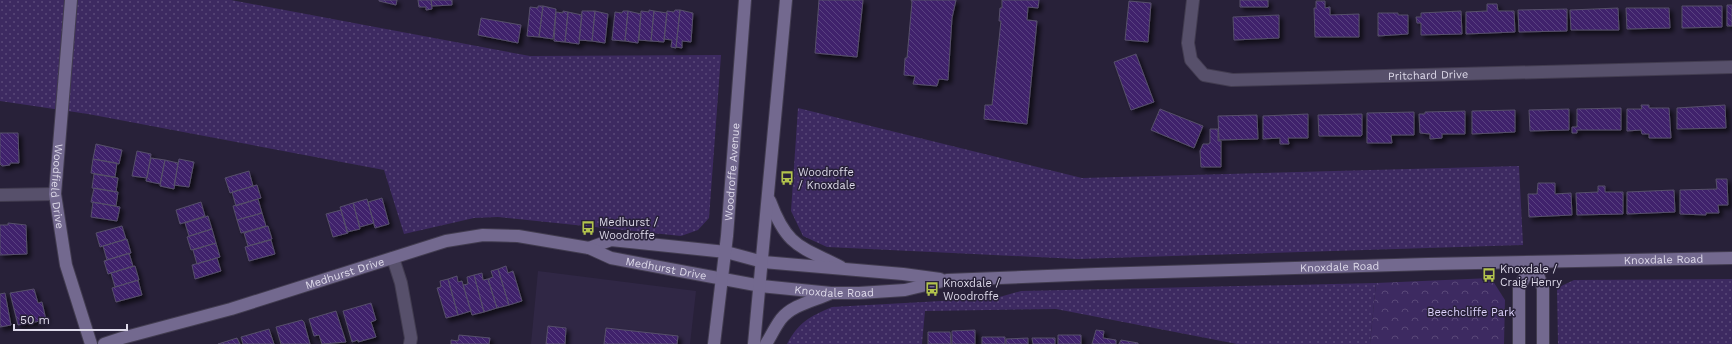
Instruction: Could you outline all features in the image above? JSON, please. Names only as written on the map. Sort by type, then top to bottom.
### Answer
[{"type":"street","name":"Woodfield Drive","points":[[71,0],[55,194],[66,266],[91,344]]},
{"type":"street","name":"Woodroffe Avenue","points":[[714,344],[726,252],[745,0]]},
{"type":"street","points":[[754,344],[761,286],[786,0]]},
{"type":"street","name":"Pritchard Drive","points":[[1193,0],[1188,43],[1191,60],[1204,75],[1232,80],[1732,68]]},
{"type":"street","points":[[0,195],[55,194]]},
{"type":"street","points":[[768,198],[784,232],[794,243],[847,270]]},
{"type":"street","name":"Medhurst Drive","points":[[104,344],[231,309],[446,241],[483,235],[518,236],[589,248],[611,258],[722,278]]},
{"type":"street","name":"Medhurst Drive","points":[[589,248],[611,240],[726,252]]},
{"type":"street","name":"Knoxdale Road","points":[[726,252],[763,262],[903,274],[947,280],[1428,264],[1732,258]]},
{"type":"street","points":[[393,258],[401,283],[411,338],[410,344]]},
{"type":"street","points":[[1519,344],[1519,288],[1533,262]]},
{"type":"street","points":[[1533,262],[1542,288],[1544,344]]},
{"type":"street","name":"Knoxdale Road","points":[[722,278],[761,286],[832,293],[905,290],[947,280]]},
{"type":"street","points":[[766,344],[781,319],[788,313],[795,308],[832,293]]},
{"type":"shaded area","points":[[538,271],[696,291],[690,344],[531,344]]},
{"type":"green space","points":[[0,0],[231,0],[530,56],[721,55],[709,218],[698,230],[681,236],[498,217],[474,218],[404,234],[384,170],[88,114],[0,101]]},
{"type":"green space","points":[[798,108],[1082,178],[1519,166],[1523,245],[1078,259],[827,247],[803,236],[791,211]]},
{"type":"green space","name":"Beechcliffe Park","points":[[1491,278],[1505,300],[1504,344],[1370,344],[1376,283]]},
{"type":"green space","points":[[1732,279],[1732,344],[1558,344],[1557,288],[1574,280]]},
{"type":"green space","points":[[1376,283],[1370,344],[1237,344],[1056,309],[925,311],[922,344],[787,344],[800,325],[811,317],[832,307],[996,298],[1021,291]]},
{"type":"building","points":[[379,0],[397,0],[396,5]]},
{"type":"building","points":[[418,0],[431,0],[432,9],[426,10],[426,7],[419,7]]},
{"type":"building","points":[[431,0],[452,0],[452,5],[432,6]]},
{"type":"building","points":[[819,0],[863,0],[857,57],[815,53]]},
{"type":"building","points":[[911,0],[956,0],[952,18],[948,80],[939,79],[937,86],[913,84],[915,76],[904,75],[905,58],[907,58]]},
{"type":"building","points":[[1002,0],[1039,0],[1038,8],[1028,7],[1027,20],[1037,21],[1027,124],[984,119],[985,105],[992,105],[1001,21],[999,21],[1000,8],[1002,8]]},
{"type":"building","points":[[1240,0],[1268,0],[1268,7],[1240,7]]},
{"type":"building","points":[[1129,1],[1151,3],[1148,42],[1125,40]]},
{"type":"building","points":[[1316,1],[1325,1],[1325,8],[1330,7],[1330,15],[1359,14],[1359,37],[1315,37],[1314,8],[1316,8]]},
{"type":"building","points":[[1487,4],[1497,4],[1498,11],[1514,11],[1515,32],[1466,34],[1466,12],[1487,11]]},
{"type":"building","points":[[1727,5],[1732,5],[1732,26],[1727,26]]},
{"type":"building","points":[[538,6],[543,6],[539,37],[527,36],[530,7],[538,8]]},
{"type":"building","points":[[543,6],[556,9],[553,39],[539,37]]},
{"type":"building","points":[[1682,6],[1722,6],[1722,27],[1682,28]]},
{"type":"building","points":[[1618,8],[1619,30],[1571,30],[1570,10]]},
{"type":"building","points":[[1626,8],[1669,8],[1670,28],[1627,29]]},
{"type":"building","points":[[1567,9],[1567,31],[1519,32],[1518,10]]},
{"type":"building","points":[[649,10],[654,11],[651,41],[639,40],[641,11],[649,12]]},
{"type":"building","points":[[675,10],[680,10],[676,48],[671,47],[672,40],[664,39],[667,11],[674,12]]},
{"type":"building","points":[[680,10],[693,13],[691,42],[682,41],[682,48],[676,47]]},
{"type":"building","points":[[563,11],[568,12],[565,42],[554,41],[556,12],[563,13]]},
{"type":"building","points":[[582,11],[595,11],[592,41],[579,40]]},
{"type":"building","points":[[595,11],[608,14],[605,43],[592,41]]},
{"type":"building","points":[[623,11],[628,11],[625,41],[612,40],[615,12],[622,13]]},
{"type":"building","points":[[628,11],[641,14],[638,43],[625,41]]},
{"type":"building","points":[[654,11],[667,13],[664,42],[651,41]]},
{"type":"building","points":[[1461,11],[1462,34],[1421,35],[1421,23],[1417,23],[1416,17],[1421,17],[1421,13]]},
{"type":"building","points":[[568,12],[582,15],[579,44],[565,42]]},
{"type":"building","points":[[1378,13],[1398,13],[1398,15],[1408,15],[1408,34],[1378,36]]},
{"type":"building","points":[[1279,15],[1279,38],[1234,40],[1233,17]]},
{"type":"building","points":[[481,18],[521,25],[518,43],[478,35]]},
{"type":"building","points":[[1136,54],[1154,102],[1131,110],[1114,62]]},
{"type":"building","points":[[1641,105],[1649,105],[1649,108],[1669,108],[1671,138],[1649,138],[1649,134],[1642,134],[1641,130],[1627,131],[1627,109],[1642,109]]},
{"type":"building","points":[[1725,105],[1726,128],[1677,129],[1677,108]]},
{"type":"building","points":[[1621,108],[1621,130],[1577,130],[1577,133],[1572,133],[1572,127],[1577,127],[1577,109]]},
{"type":"building","points":[[1160,109],[1203,126],[1194,148],[1151,130]]},
{"type":"building","points":[[1569,109],[1569,130],[1530,131],[1529,110]]},
{"type":"building","points":[[1515,110],[1515,132],[1472,134],[1472,111]]},
{"type":"building","points":[[1465,111],[1465,134],[1442,134],[1442,138],[1430,139],[1430,134],[1420,133],[1419,114],[1425,114],[1425,112]]},
{"type":"building","points":[[1414,112],[1414,135],[1391,135],[1392,143],[1367,143],[1367,113]]},
{"type":"building","points":[[1308,114],[1308,138],[1288,138],[1289,144],[1280,144],[1280,138],[1263,139],[1263,116]]},
{"type":"building","points":[[1362,114],[1361,136],[1319,136],[1318,115]]},
{"type":"building","points":[[1257,115],[1258,139],[1219,140],[1218,116]]},
{"type":"building","points":[[1210,129],[1218,129],[1218,141],[1221,141],[1221,167],[1201,167],[1200,151],[1203,144],[1209,144],[1210,142]]},
{"type":"building","points":[[0,133],[18,133],[19,163],[10,163],[10,165],[2,166],[0,164]]},
{"type":"building","points":[[96,144],[122,150],[119,164],[93,159]]},
{"type":"building","points":[[137,151],[151,154],[147,178],[132,176]]},
{"type":"building","points":[[151,158],[165,160],[160,184],[146,181]]},
{"type":"building","points":[[93,159],[117,163],[115,177],[91,173]]},
{"type":"building","points":[[179,159],[194,162],[189,187],[174,185]]},
{"type":"building","points":[[165,160],[178,163],[174,189],[160,186]]},
{"type":"building","points":[[249,171],[253,186],[230,193],[225,178]]},
{"type":"building","points":[[94,174],[118,178],[116,192],[92,188]]},
{"type":"building","points":[[1716,179],[1727,179],[1728,205],[1718,205],[1719,213],[1706,213],[1706,215],[1680,214],[1680,190],[1717,189]]},
{"type":"building","points":[[1538,183],[1555,183],[1555,194],[1571,193],[1572,215],[1529,217],[1528,194],[1537,194]]},
{"type":"building","points":[[257,185],[261,198],[236,206],[232,192]]},
{"type":"building","points":[[1598,186],[1605,186],[1605,192],[1623,192],[1623,214],[1577,215],[1576,193],[1598,192]]},
{"type":"building","points":[[94,188],[118,192],[116,206],[91,202]]},
{"type":"building","points":[[1674,190],[1675,212],[1627,214],[1627,192]]},
{"type":"building","points":[[382,198],[389,224],[375,228],[368,202]]},
{"type":"building","points":[[258,199],[262,213],[237,220],[233,206]]},
{"type":"building","points":[[367,199],[374,223],[360,227],[353,203]]},
{"type":"building","points":[[93,202],[120,207],[117,221],[91,217]]},
{"type":"building","points":[[201,202],[205,216],[180,224],[176,210]]},
{"type":"building","points":[[353,203],[360,229],[347,232],[340,207]]},
{"type":"building","points":[[341,210],[348,233],[333,237],[326,214]]},
{"type":"building","points":[[262,213],[266,226],[241,233],[237,220]]},
{"type":"building","points":[[208,216],[212,229],[189,236],[185,223]]},
{"type":"building","points":[[8,223],[26,225],[27,254],[0,255],[0,225],[8,225]]},
{"type":"building","points":[[122,226],[126,239],[100,247],[96,233]]},
{"type":"building","points":[[268,226],[272,239],[248,246],[244,233]]},
{"type":"building","points":[[212,229],[216,243],[191,250],[187,237]]},
{"type":"building","points":[[127,239],[131,253],[107,260],[103,246]]},
{"type":"building","points":[[271,240],[275,254],[249,261],[245,247]]},
{"type":"building","points":[[216,243],[220,257],[197,264],[193,250]]},
{"type":"building","points":[[129,253],[133,266],[108,274],[104,261]]},
{"type":"building","points":[[217,258],[221,271],[195,279],[192,265]]},
{"type":"building","points":[[135,266],[139,280],[115,287],[111,273]]},
{"type":"building","points":[[506,266],[508,273],[513,271],[522,301],[509,305],[498,269]]},
{"type":"building","points":[[498,269],[509,305],[497,308],[488,279],[493,277],[491,271]]},
{"type":"building","points":[[482,273],[483,280],[488,279],[497,308],[484,312],[474,275]]},
{"type":"building","points":[[474,275],[484,312],[472,315],[463,285],[468,284],[467,277]]},
{"type":"building","points":[[457,276],[458,282],[462,281],[471,311],[458,315],[448,279]]},
{"type":"building","points":[[448,279],[458,315],[446,318],[437,288],[441,287],[440,281]]},
{"type":"building","points":[[138,280],[142,295],[116,302],[112,288]]},
{"type":"building","points":[[34,289],[38,303],[42,302],[46,320],[18,325],[10,293]]},
{"type":"building","points":[[5,293],[11,325],[0,327],[0,294]]},
{"type":"building","points":[[371,303],[376,320],[371,322],[376,337],[358,342],[358,340],[352,342],[343,311]]},
{"type":"building","points":[[336,311],[346,342],[322,344],[319,335],[314,336],[309,319]]},
{"type":"building","points":[[302,320],[304,322],[310,344],[281,344],[276,327]]},
{"type":"building","points":[[548,326],[566,328],[565,344],[546,344]]},
{"type":"building","points":[[606,328],[678,336],[677,344],[604,344]]},
{"type":"building","points":[[269,329],[274,344],[243,344],[241,337]]},
{"type":"building","points":[[975,330],[975,344],[952,344],[952,331]]},
{"type":"building","points":[[1096,330],[1104,331],[1103,338],[1116,340],[1116,344],[1092,344]]},
{"type":"building","points":[[928,332],[950,332],[951,344],[928,344]]},
{"type":"building","points":[[459,335],[490,338],[489,344],[451,344],[451,340],[458,341]]},
{"type":"building","points":[[1058,335],[1081,335],[1081,344],[1058,344]]},
{"type":"building","points":[[982,337],[1005,337],[1005,344],[982,344]]},
{"type":"building","points":[[237,338],[240,344],[218,344]]},
{"type":"building","points":[[1028,338],[1028,344],[1006,344],[1006,339]]},
{"type":"building","points":[[1032,338],[1055,338],[1055,344],[1033,344]]},
{"type":"building","points":[[1121,340],[1138,343],[1138,344],[1119,344]]},
{"type":"place","name":"Woodroffe / Knoxdale","points":[[787,178]]},
{"type":"place","name":"Medhurst / Woodroffe","points":[[588,228]]},
{"type":"place","name":"Knoxdale / Craig Henry","points":[[1489,275]]},
{"type":"place","name":"Knoxdale / Woodroffe","points":[[932,289]]}]
